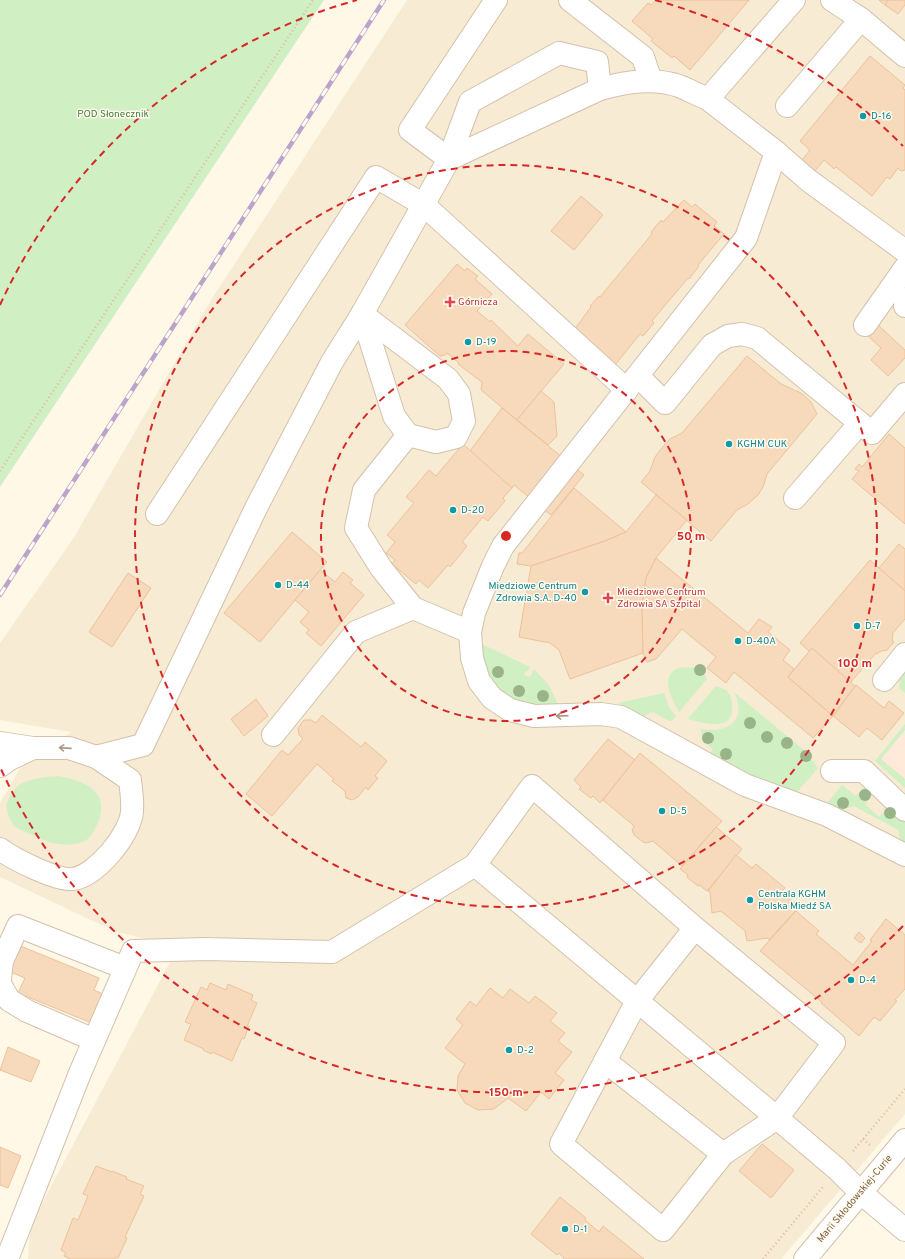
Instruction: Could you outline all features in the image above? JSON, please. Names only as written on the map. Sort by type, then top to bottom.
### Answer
[{"type":"street","points":[[448,160],[410,130],[496,0]]},
{"type":"street","points":[[570,0],[643,56],[651,81]]},
{"type":"street","points":[[708,99],[794,0]]},
{"type":"street","points":[[832,0],[861,19],[905,56]]},
{"type":"street","points":[[787,106],[861,19]]},
{"type":"street","points":[[0,849],[10,856],[58,877],[72,879],[86,874],[104,860],[124,836],[132,812],[130,780],[143,745],[256,508],[332,362],[362,314],[448,160],[470,102],[559,54],[597,62],[600,89]]},
{"type":"street","points":[[448,160],[600,89],[624,82],[651,81],[679,86],[708,99],[776,152],[808,180],[905,251]]},
{"type":"street","points":[[776,152],[746,238],[503,546],[493,566],[474,613],[470,632],[472,658],[479,681],[492,698],[510,710],[534,716],[602,714],[621,717],[745,785],[827,815],[905,855]]},
{"type":"street","points":[[156,514],[376,176],[424,205],[633,383],[665,403],[712,345],[728,336],[742,334],[757,338],[872,433],[905,394]]},
{"type":"street","points":[[865,325],[905,268]]},
{"type":"street","points":[[905,299],[905,306]]},
{"type":"street","points":[[362,314],[448,379],[459,394],[464,421],[456,437],[436,442],[408,434],[394,416],[362,314]]},
{"type":"street","points":[[795,498],[860,423]]},
{"type":"street","points":[[408,434],[364,490],[356,528],[381,568],[413,608],[470,632]]},
{"type":"street","points":[[273,735],[356,632],[413,608]]},
{"type":"street","points":[[884,680],[905,654]]},
{"type":"street","points":[[0,743],[32,748],[69,748],[96,757],[130,780]]},
{"type":"street","points":[[96,757],[143,745]]},
{"type":"street","points":[[0,766],[32,748]]},
{"type":"street","points":[[832,771],[864,771],[905,810]]},
{"type":"street","points":[[7,1259],[80,1073],[132,951],[206,949],[332,952],[475,865],[532,786],[695,928],[834,1043],[778,1118],[723,1154],[663,1230],[561,1144],[637,1001],[695,928]]},
{"type":"street","points":[[475,865],[778,1118],[837,1169],[860,1192],[905,1230]]},
{"type":"street","points":[[0,979],[2,961],[18,926],[125,968]]},
{"type":"street","points":[[0,984],[9,1000],[27,1011],[94,1040]]},
{"type":"street","points":[[605,1061],[723,1154]]},
{"type":"street","name":"Marii Skłodowskiej-Curie","points":[[805,1259],[905,1140]]},
{"type":"path","points":[[0,471],[314,0]]},
{"type":"shaded area","points":[[407,0],[905,0],[905,1114],[781,1259],[28,1259],[30,1226],[178,947],[114,931],[0,877],[0,803],[20,768],[71,732],[0,720],[0,643],[73,539],[211,300]]},
{"type":"shaded area","points":[[905,724],[905,788],[875,761]]},
{"type":"green space","name":"POD Słonecznik","points":[[0,0],[324,0],[0,487]]},
{"type":"green space","points":[[482,644],[530,667],[527,672],[525,671],[524,675],[530,677],[534,669],[548,684],[558,704],[530,704],[517,702],[501,693],[483,670]]},
{"type":"green space","points":[[683,667],[701,668],[707,679],[679,712],[670,693],[668,680],[670,674]]},
{"type":"green space","points":[[905,669],[905,693],[899,688],[900,676]]},
{"type":"green space","points":[[716,686],[726,690],[730,695],[732,707],[731,716],[727,721],[708,724],[688,719]]},
{"type":"green space","points":[[734,692],[805,751],[818,768],[797,792],[761,782],[709,756],[713,749],[702,741],[701,729],[720,729],[733,723],[739,710]]},
{"type":"green space","points":[[664,693],[670,709],[676,716],[672,721],[667,720],[653,712],[642,717],[618,703]]},
{"type":"green space","points":[[905,724],[905,730],[881,759],[905,779],[905,788],[875,761]]},
{"type":"green space","points":[[58,776],[79,781],[87,785],[99,797],[101,805],[100,815],[96,827],[89,838],[76,844],[64,845],[46,841],[14,826],[9,818],[6,805],[16,788],[22,783],[32,780],[43,777]]},
{"type":"green space","points":[[842,785],[856,796],[865,786],[874,793],[865,804],[879,817],[888,807],[905,817],[905,845],[901,842],[898,830],[854,806],[842,810],[828,802]]},
{"type":"building","points":[[656,0],[749,0],[690,70],[674,56],[672,58],[651,41],[653,39],[632,21],[648,3],[651,5]]},
{"type":"building","points":[[879,0],[888,0],[885,5]]},
{"type":"building","points":[[888,0],[905,0],[905,5],[898,14],[885,5]]},
{"type":"building","name":"D-16","points":[[870,56],[905,85],[903,88],[905,90],[905,170],[901,171],[898,168],[890,179],[887,177],[872,196],[836,167],[834,169],[824,160],[815,171],[802,160],[810,150],[800,141]]},
{"type":"building","points":[[581,196],[603,215],[574,250],[551,231]]},
{"type":"building","points":[[684,200],[692,207],[695,204],[717,222],[714,226],[724,234],[698,265],[699,266],[689,279],[688,278],[652,321],[654,323],[643,336],[640,334],[615,365],[574,330],[591,307],[590,306],[599,296],[600,297],[652,234],[651,232],[661,220],[663,222]]},
{"type":"building","name":"D-19","points":[[457,264],[465,271],[467,268],[478,276],[475,279],[492,294],[477,311],[490,322],[491,320],[518,346],[528,334],[564,364],[517,420],[481,390],[482,382],[458,364],[459,363],[447,353],[440,356],[405,325]]},
{"type":"building","points":[[878,325],[905,350],[905,358],[888,376],[871,360],[881,348],[868,336]]},
{"type":"building","name":"KGHM CUK","points":[[747,356],[781,384],[801,393],[811,402],[817,414],[767,474],[763,487],[758,495],[748,504],[737,510],[711,541],[641,482],[650,471],[655,457],[661,449],[670,439],[682,433]]},
{"type":"building","points":[[541,391],[554,402],[557,436],[548,445],[517,420]]},
{"type":"building","points":[[502,408],[584,475],[551,515],[514,485],[512,488],[470,451]]},
{"type":"building","points":[[889,434],[905,448],[905,524],[852,479],[859,471],[855,469],[859,464],[862,467]]},
{"type":"building","name":"D-20","points":[[463,444],[512,488],[503,498],[505,501],[488,521],[483,517],[462,542],[467,546],[450,567],[448,565],[428,588],[419,580],[416,584],[392,564],[395,560],[386,553],[395,542],[387,535],[414,503],[406,497],[429,470],[436,476]]},
{"type":"building","points":[[574,488],[626,532],[605,541],[531,566],[517,564],[519,553],[522,553]]},
{"type":"building","name":"Miedziowe Centrum Zdrowia S.A. D-40","points":[[656,495],[687,520],[656,558],[646,578],[642,606],[643,653],[570,679],[559,650],[550,643],[519,637],[531,566],[605,541],[626,532]]},
{"type":"building","name":"D-44","points":[[292,532],[327,562],[260,642],[224,613]]},
{"type":"building","points":[[899,544],[905,549],[905,591],[879,568]]},
{"type":"building","name":"D-40A","points":[[656,558],[748,633],[759,619],[772,627],[768,632],[790,650],[783,660],[794,669],[788,677],[833,716],[813,738],[734,672],[726,683],[707,668],[716,657],[682,629],[656,659],[647,662],[643,653],[642,606],[646,578]]},
{"type":"building","name":"D-7","points":[[870,560],[905,591],[905,619],[892,634],[892,641],[894,642],[886,651],[876,653],[850,683],[812,648],[809,651],[800,643]]},
{"type":"building","points":[[320,570],[335,582],[343,572],[353,580],[350,583],[364,595],[321,646],[306,633],[309,630],[300,622],[309,612],[295,600]]},
{"type":"building","points":[[128,573],[151,588],[112,647],[89,632]]},
{"type":"building","points":[[812,648],[855,686],[833,716],[788,677]]},
{"type":"building","points":[[856,685],[884,708],[889,701],[904,713],[882,740],[867,728],[859,737],[833,716]]},
{"type":"building","points":[[256,699],[268,716],[244,736],[231,719]]},
{"type":"building","points":[[322,715],[361,747],[365,742],[387,761],[375,776],[378,778],[368,790],[366,787],[358,797],[352,800],[346,798],[345,791],[332,781],[334,779],[317,764],[272,816],[246,794],[282,750],[288,755],[303,739],[299,735],[298,728],[304,720],[311,720],[316,723]]},
{"type":"building","points":[[608,739],[635,760],[600,803],[593,796],[591,798],[579,789],[581,787],[574,780]]},
{"type":"building","name":"D-5","points":[[640,753],[722,821],[682,866],[653,841],[646,843],[634,835],[632,830],[634,827],[633,825],[603,800]]},
{"type":"building","points":[[716,827],[742,849],[707,891],[699,885],[698,886],[680,869]]},
{"type":"building","name":"Centrala KGHM Polska Miedź SA","points":[[736,855],[752,868],[756,864],[785,888],[781,892],[799,907],[769,940],[768,938],[747,941],[745,931],[721,911],[712,913],[710,892],[708,891]]},
{"type":"building","name":"D-4","points":[[796,911],[819,931],[816,934],[853,965],[872,941],[870,940],[886,919],[905,935],[905,989],[880,1021],[874,1017],[859,1036],[821,1003],[822,1002],[760,951]]},
{"type":"building","points":[[859,932],[865,938],[861,943],[854,938]]},
{"type":"building","points":[[18,945],[99,978],[94,990],[103,994],[94,1024],[18,993],[25,978],[8,971]]},
{"type":"building","points":[[210,983],[226,990],[228,984],[253,995],[251,1000],[257,1003],[247,1026],[249,1026],[244,1039],[242,1038],[232,1061],[212,1052],[211,1054],[203,1050],[204,1049],[184,1040],[191,1024],[185,1022],[201,987],[207,990]]},
{"type":"building","name":"D-2","points":[[490,988],[503,998],[510,989],[529,1003],[535,996],[557,1013],[550,1021],[565,1033],[558,1041],[572,1052],[555,1073],[564,1080],[549,1099],[541,1092],[526,1111],[508,1098],[494,1109],[478,1110],[465,1103],[457,1090],[458,1076],[465,1064],[445,1048],[463,1025],[456,1019],[470,1001],[476,1006]]},
{"type":"building","points":[[8,1047],[40,1061],[31,1082],[0,1070]]},
{"type":"building","points":[[762,1144],[794,1170],[771,1198],[739,1171]]},
{"type":"building","points":[[0,1147],[21,1156],[8,1188],[0,1185]]},
{"type":"building","points":[[96,1166],[127,1177],[126,1179],[144,1186],[140,1194],[144,1196],[125,1237],[127,1238],[118,1258],[71,1259],[64,1256],[66,1253],[61,1250],[73,1218],[78,1220],[88,1196],[83,1194]]},
{"type":"building","name":"D-1","points":[[560,1197],[586,1218],[585,1220],[599,1232],[603,1226],[644,1259],[563,1259],[564,1258],[559,1253],[557,1255],[531,1234]]},
{"type":"railway","points":[[0,595],[384,0]]},
{"type":"place","name":"D-16","points":[[863,116]]},
{"type":"place","name":"Górnicza","points":[[450,302]]},
{"type":"place","name":"D-19","points":[[468,342]]},
{"type":"place","name":"KGHM CUK","points":[[729,444]]},
{"type":"place","name":"D-20","points":[[453,510]]},
{"type":"place","name":"D-44","points":[[278,585]]},
{"type":"place","name":"Miedziowe Centrum Zdrowia S.A. D-40","points":[[585,592]]},
{"type":"place","name":"Miedziowe Centrum Zdrowia SA Szpital","points":[[608,598]]},
{"type":"place","name":"D-7","points":[[857,626]]},
{"type":"place","name":"D-40A","points":[[738,641]]},
{"type":"place","name":"D-5","points":[[662,811]]},
{"type":"place","name":"Centrala KGHM Polska Miedź SA","points":[[750,900]]},
{"type":"place","name":"D-4","points":[[851,980]]},
{"type":"place","name":"D-2","points":[[509,1050]]},
{"type":"place","name":"D-1","points":[[565,1229]]}]
